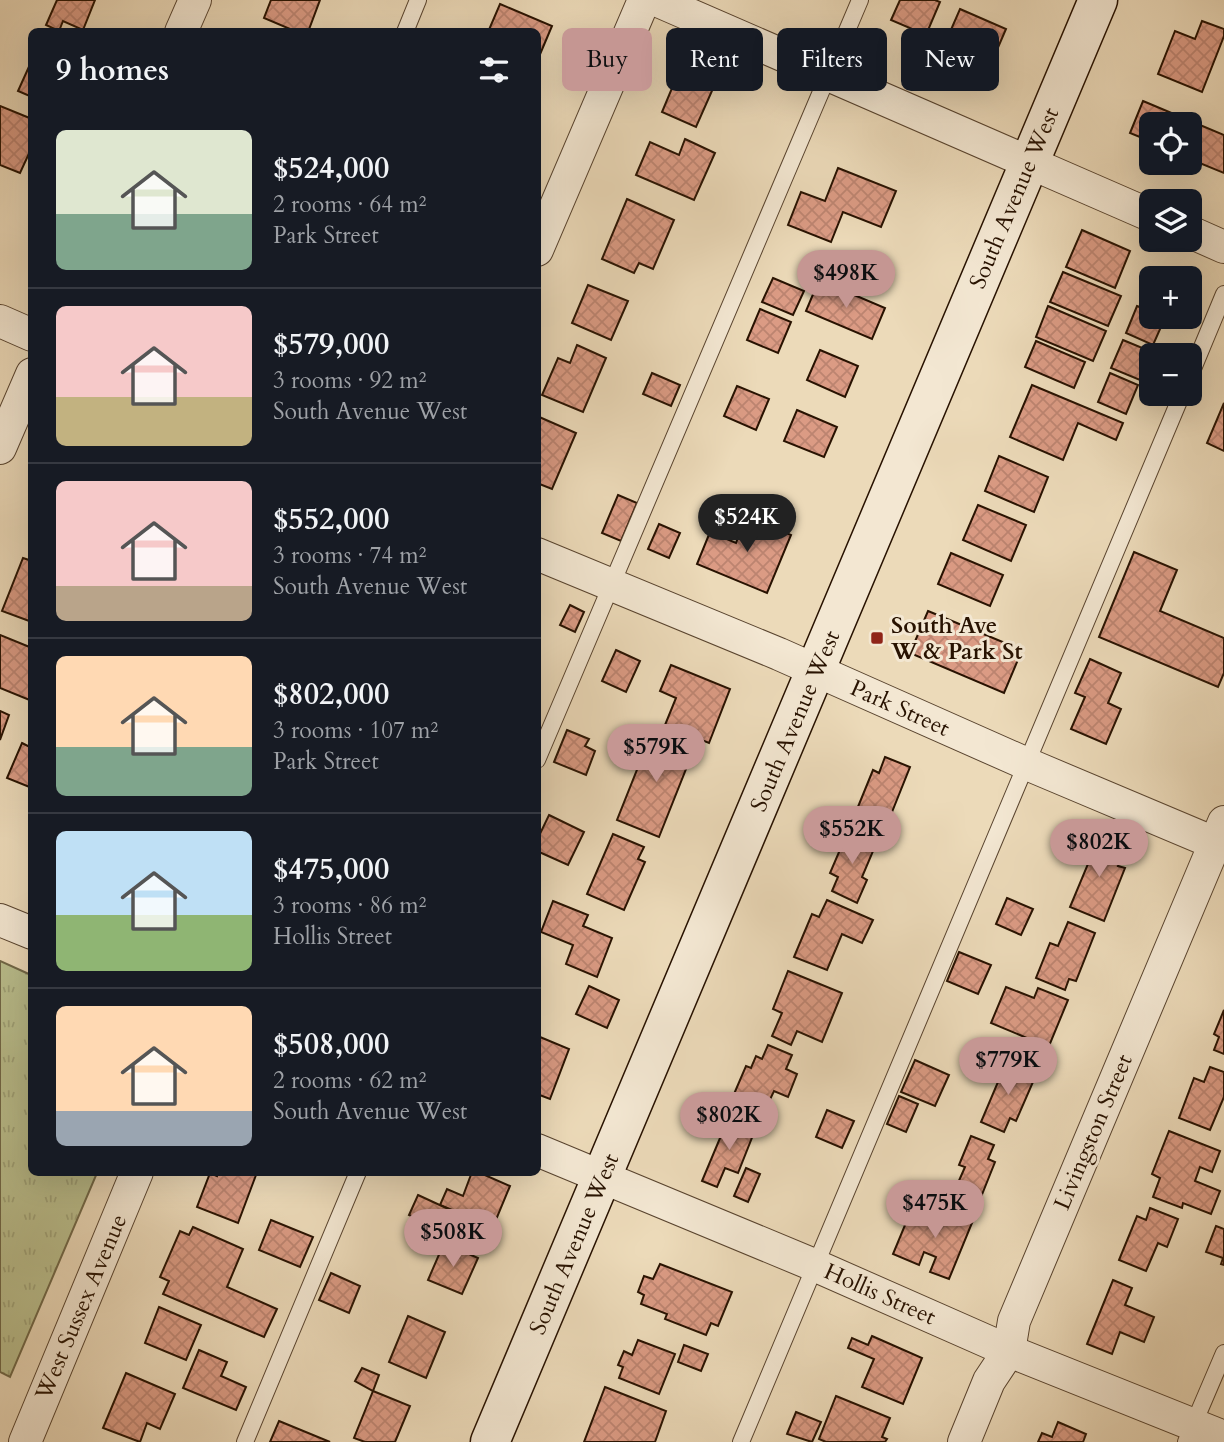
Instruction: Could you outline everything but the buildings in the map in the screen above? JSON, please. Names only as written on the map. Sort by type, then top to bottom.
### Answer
[{"type":"street","points":[[183,28],[195,0]]},
{"type":"street","points":[[541,241],[644,0]]},
{"type":"street","points":[[656,0],[777,53]]},
{"type":"street","name":"South Avenue West","points":[[490,1442],[1098,0]]},
{"type":"street","points":[[864,91],[1139,210]]},
{"type":"street","points":[[1202,237],[1224,247]]},
{"type":"street","points":[[0,321],[28,333]]},
{"type":"street","points":[[0,448],[28,383]]},
{"type":"street","name":"Park Street","points":[[541,556],[816,671],[1027,764],[1221,838]]},
{"type":"street","name":"Livingston Street","points":[[964,1442],[989,1381],[1009,1351],[1014,1321],[1221,838]]},
{"type":"street","name":"Hollis Street","points":[[541,1152],[814,1265],[1190,1433],[1224,1437]]},
{"type":"street","name":"West Sussex Avenue","points":[[24,1442],[135,1176]]},
{"type":"lane","points":[[407,28],[418,0]]},
{"type":"lane","points":[[848,28],[860,0]]},
{"type":"lane","points":[[541,751],[820,91]]},
{"type":"lane","points":[[1202,347],[1224,294]]},
{"type":"lane","points":[[741,1442],[1177,406]]},
{"type":"lane","points":[[245,1442],[356,1176]]},
{"type":"lane","points":[[1190,1433],[1224,1353]]},
{"type":"green space","points":[[0,961],[28,974],[28,1176],[96,1176],[10,1377],[0,1372]]},
{"type":"place","name":"South Ave W & Park St","points":[[877,638]]}]
